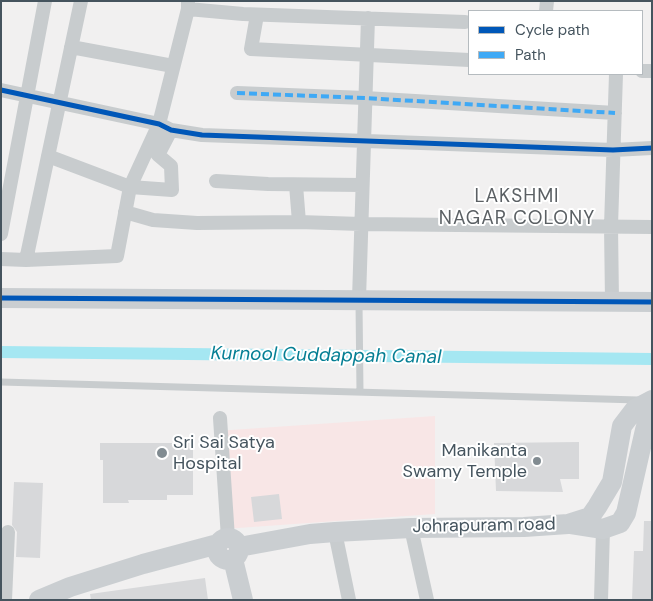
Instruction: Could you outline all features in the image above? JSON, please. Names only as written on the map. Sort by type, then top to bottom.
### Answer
[{"type":"street","points":[[1,234],[45,1]]},
{"type":"street","points":[[26,260],[81,1]]},
{"type":"street","points":[[48,156],[130,187],[172,190],[171,166],[158,155],[165,127],[173,66],[188,5],[244,8],[257,15],[465,22]]},
{"type":"street","points":[[257,15],[251,49],[468,60]]},
{"type":"street","points":[[359,299],[368,18]]},
{"type":"street","points":[[71,47],[173,66]]},
{"type":"street","points":[[612,301],[611,226],[616,75]]},
{"type":"street","points":[[1,90],[202,135],[613,150],[652,148]]},
{"type":"street","points":[[237,93],[365,98],[615,113]]},
{"type":"street","points":[[1,259],[26,260],[117,256],[130,187],[165,127]]},
{"type":"street","points":[[216,181],[296,185],[362,185]]},
{"type":"street","points":[[296,185],[299,222]]},
{"type":"street","points":[[125,212],[153,220],[198,223],[299,222],[652,227]]},
{"type":"street","points":[[1,298],[652,302]]},
{"type":"street","points":[[596,523],[620,523],[626,512],[651,406],[635,409],[622,426],[612,482],[598,507],[596,523],[601,600]]},
{"type":"street","points":[[220,418],[230,547],[243,600]]},
{"type":"street","name":"Johrapuram road","points":[[39,600],[70,587],[143,564],[310,534],[411,528],[524,527],[596,523]]},
{"type":"street","points":[[411,528],[427,600]]},
{"type":"street","points":[[5,600],[8,532]]},
{"type":"street","points":[[335,532],[349,600]]},
{"type":"lane","points":[[359,299],[360,392]]},
{"type":"lane","points":[[1,382],[360,392],[651,406]]},
{"type":"shaded area","points":[[435,416],[435,514],[224,529],[216,431]]},
{"type":"building","name":"Manikanta Swamy Temple","points":[[579,442],[579,479],[560,479],[563,492],[496,491],[494,443]]},
{"type":"building","points":[[100,443],[193,443],[193,495],[167,495],[167,500],[128,500],[129,503],[103,503],[103,460],[100,460]]},
{"type":"building","points":[[14,482],[43,483],[40,558],[16,557],[17,532],[12,525]]},
{"type":"building","points":[[279,494],[282,519],[254,522],[251,497]]},
{"type":"building","points":[[644,521],[652,521],[652,600],[632,600],[634,551],[643,551]]},
{"type":"building","points":[[205,578],[208,600],[91,600],[90,594]]},
{"type":"waterway","name":"Kurnool Cuddappah Canal","points":[[1,352],[652,359]]},
{"type":"marked path","points":[[237,93],[365,98],[615,113]]},
{"type":"cycle path","points":[[1,90],[159,124],[171,130],[202,135],[613,150],[652,148]]},
{"type":"cycle path","points":[[1,298],[652,302]]},
{"type":"place","name":"Sri Sai Satya Hospital","points":[[162,453]]},
{"type":"place","name":"Manikanta Swamy Temple","points":[[537,461]]},
{"type":"district","name":"LAKSHMI NAGAR COLONY","points":[[517,208]]}]
